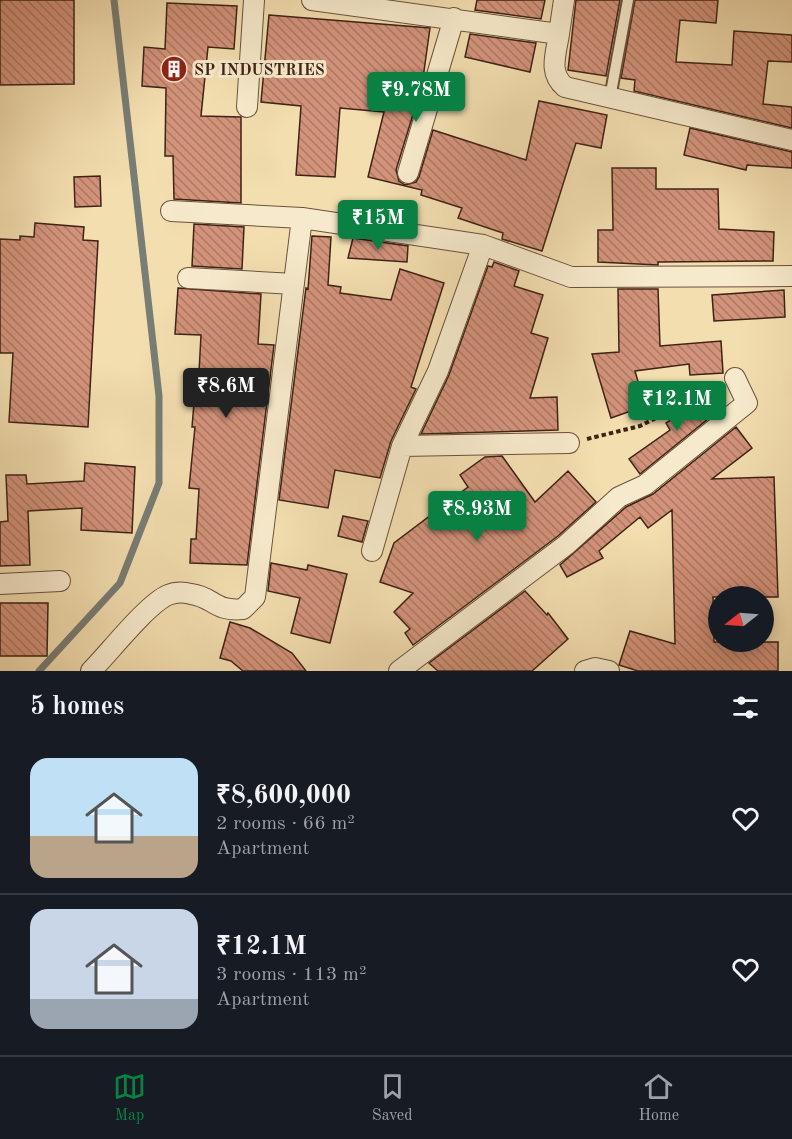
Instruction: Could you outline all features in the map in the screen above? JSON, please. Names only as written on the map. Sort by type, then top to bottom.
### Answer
[{"type":"street","points":[[247,107],[254,0]]},
{"type":"street","points":[[312,0],[560,34]]},
{"type":"street","points":[[564,0],[554,71],[557,81],[565,87],[792,140]]},
{"type":"street","points":[[408,173],[454,18]]},
{"type":"street","points":[[171,211],[302,218],[483,245],[571,277],[792,276]]},
{"type":"street","points":[[91,671],[152,606],[167,595],[194,594],[226,611],[243,609],[255,597],[302,218]]},
{"type":"street","points":[[372,551],[402,446],[438,371],[483,245]]},
{"type":"street","points":[[188,278],[294,284]]},
{"type":"street","points":[[399,671],[566,545],[619,497],[645,485],[747,403],[735,378]]},
{"type":"street","points":[[402,446],[569,443]]},
{"type":"street","points":[[0,584],[60,581]]},
{"type":"street","points":[[585,671],[595,668],[609,671]]},
{"type":"lane","points":[[610,98],[628,0]]},
{"type":"path","points":[[569,443],[640,426],[735,378]]},
{"type":"building","points":[[0,0],[74,0],[74,84],[0,85]]},
{"type":"building","points":[[477,0],[545,0],[541,19],[475,10]]},
{"type":"building","points":[[576,0],[620,0],[606,76],[568,70]]},
{"type":"building","points":[[635,0],[718,0],[716,23],[680,20],[676,62],[732,65],[734,31],[792,35],[792,62],[768,61],[763,104],[792,107],[792,128],[634,91],[635,80],[621,78]]},
{"type":"building","points":[[167,3],[237,6],[234,49],[208,47],[201,116],[241,117],[241,203],[174,199],[173,156],[165,156],[166,88],[142,86],[144,47],[165,49]]},
{"type":"building","points":[[269,15],[430,28],[422,85],[396,170],[399,181],[405,185],[416,182],[419,177],[433,130],[526,160],[539,101],[607,115],[601,148],[576,143],[542,251],[502,239],[503,233],[458,218],[462,208],[421,195],[422,190],[368,177],[384,112],[340,108],[335,177],[296,175],[301,106],[261,102]]},
{"type":"building","points":[[470,34],[536,43],[530,72],[465,57]]},
{"type":"building","points":[[690,128],[792,152],[792,168],[747,165],[746,170],[684,155]]},
{"type":"building","points":[[612,168],[656,168],[656,189],[718,189],[719,229],[774,232],[773,261],[658,262],[658,265],[598,262],[598,230],[613,230]]},
{"type":"building","points":[[100,176],[101,206],[75,207],[74,177]]},
{"type":"building","points":[[35,223],[84,227],[83,240],[98,241],[88,427],[9,422],[13,353],[0,353],[0,239],[20,240],[20,236],[34,237]]},
{"type":"building","points":[[194,224],[244,227],[242,269],[192,266]]},
{"type":"building","points":[[312,236],[331,237],[328,285],[341,287],[340,293],[391,300],[400,269],[444,283],[411,387],[416,389],[391,441],[380,478],[335,470],[328,508],[279,500],[306,288],[308,289]]},
{"type":"building","points":[[353,238],[408,246],[407,262],[348,258]]},
{"type":"building","points":[[494,262],[519,271],[514,286],[543,295],[531,333],[548,338],[530,398],[557,397],[558,430],[421,434],[449,375],[488,266],[492,267]]},
{"type":"building","points":[[178,288],[261,294],[258,344],[274,345],[247,565],[190,563],[191,539],[196,539],[199,489],[189,488],[201,335],[175,334]]},
{"type":"building","points":[[618,289],[658,289],[660,346],[721,341],[723,373],[690,375],[689,364],[635,371],[645,406],[611,418],[592,354],[619,352]]},
{"type":"building","points":[[784,290],[785,317],[714,321],[712,295]]},
{"type":"building","points":[[715,392],[724,406],[640,474],[629,459],[670,430],[666,423]]},
{"type":"building","points":[[736,427],[752,448],[712,479],[774,477],[778,597],[774,597],[774,586],[708,586],[708,652],[774,652],[774,642],[778,642],[778,671],[638,671],[619,665],[630,631],[675,644],[672,510],[648,528],[640,517],[599,551],[603,558],[567,577],[560,565],[626,507],[653,494]]},
{"type":"building","points":[[502,456],[535,502],[568,471],[596,502],[558,536],[413,645],[405,633],[410,629],[394,612],[413,593],[380,582],[394,543],[468,487],[460,475],[485,457]]},
{"type":"building","points":[[85,463],[135,467],[132,533],[81,530],[82,508],[28,511],[30,565],[0,566],[0,522],[8,521],[6,475],[26,475],[27,484],[84,481]]},
{"type":"building","points":[[343,516],[368,521],[362,542],[338,536]]},
{"type":"building","points":[[271,563],[307,570],[308,565],[347,574],[330,643],[291,633],[300,598],[268,591]]},
{"type":"building","points":[[525,591],[547,615],[548,613],[568,639],[532,671],[438,671],[429,663]]},
{"type":"building","points":[[0,603],[48,603],[47,656],[0,656]]},
{"type":"building","points":[[230,622],[250,628],[292,653],[306,671],[243,671],[231,661],[220,658]]},
{"type":"waterway","points":[[39,671],[120,583],[159,483],[159,396],[114,0]]},
{"type":"place","name":"SP INDUSTRIES","points":[[174,69]]}]
